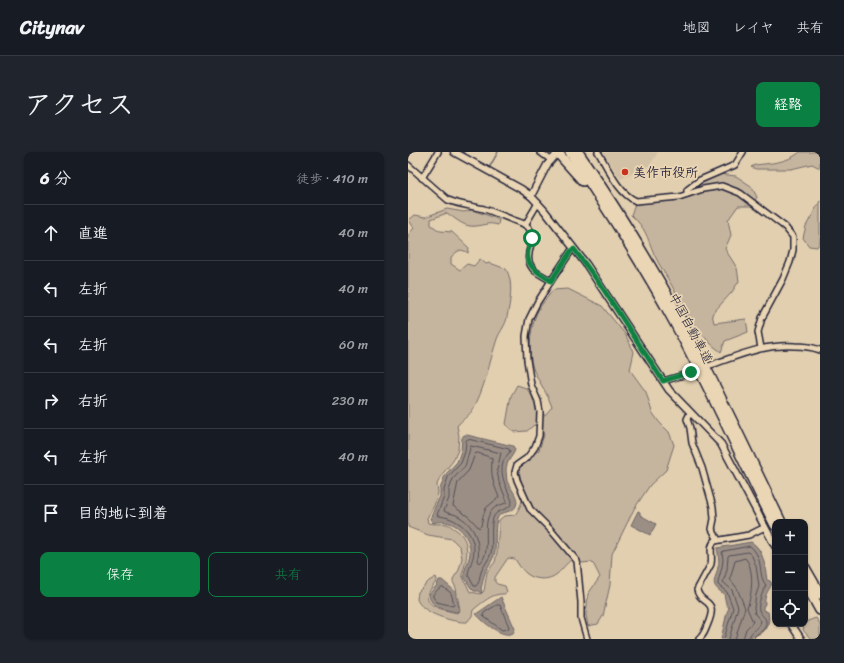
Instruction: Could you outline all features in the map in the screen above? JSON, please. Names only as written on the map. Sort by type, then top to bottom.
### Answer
[{"type":"highway","name":"中国自動車道","points":[[570,152],[629,245],[672,318],[773,519]]},
{"type":"highway","name":"中国自動車道","points":[[578,152],[609,199],[680,317],[709,372],[781,519]]},
{"type":"highway","points":[[584,152],[607,188],[609,199]]},
{"type":"highway","points":[[557,154],[580,177],[629,245]]},
{"type":"highway","points":[[808,573],[820,594]]},
{"type":"highway","points":[[808,588],[820,610]]},
{"type":"street","points":[[422,178],[438,152]]},
{"type":"street","points":[[454,152],[521,189],[538,203],[600,284],[669,390],[720,444],[772,540]]},
{"type":"street","points":[[540,152],[551,160]]},
{"type":"street","points":[[598,152],[623,192],[629,198],[636,201],[679,196],[703,188],[722,186],[740,193],[785,227],[793,237],[793,250],[783,279],[762,318],[758,332],[761,348]]},
{"type":"street","points":[[687,194],[687,190],[700,180],[735,165],[743,152]]},
{"type":"street","points":[[531,196],[551,160],[557,154]]},
{"type":"street","points":[[408,165],[442,196],[456,203],[483,209],[525,225],[531,232],[532,238],[528,252],[530,264],[535,271],[551,281]]},
{"type":"street","points":[[525,225],[538,203]]},
{"type":"street","points":[[574,249],[571,251],[532,312],[526,336],[527,360],[530,385],[538,401],[540,412],[539,436],[535,447],[527,458],[517,465],[515,472],[530,509],[550,529],[577,561],[581,618],[587,639]]},
{"type":"street","points":[[711,365],[761,348],[782,345],[803,346],[820,350]]},
{"type":"street","points":[[663,381],[691,372]]},
{"type":"street","points":[[690,413],[687,419],[692,443],[702,468],[713,507],[714,519],[712,529],[718,540]]},
{"type":"street","points":[[699,639],[703,635],[712,613],[711,607],[697,593],[697,590],[711,564],[711,546],[715,541],[749,535],[765,527]]},
{"type":"street","points":[[794,627],[801,639]]},
{"type":"shaded area","name":"美作市役所","points":[[603,152],[658,152],[650,165],[620,179]]},
{"type":"shaded area","points":[[800,152],[820,152],[820,168],[812,164],[791,169],[756,169],[751,167],[784,160],[795,156]]},
{"type":"shaded area","points":[[720,174],[736,176],[751,186],[757,197],[752,206],[738,206],[728,220],[731,235],[725,249],[737,268],[739,281],[732,292],[712,314],[714,323],[746,319],[748,332],[725,341],[721,352],[713,346],[693,322],[658,262],[643,229],[631,215],[635,204],[695,195],[699,185]]},
{"type":"shaded area","points":[[820,201],[820,242],[817,247],[809,246],[803,238],[806,226]]},
{"type":"shaded area","points":[[447,209],[464,212],[472,210],[499,220],[498,225],[489,224],[468,226],[447,213],[431,219],[431,225],[440,231],[452,232],[469,248],[468,253],[461,250],[451,257],[451,264],[460,270],[467,264],[474,266],[480,259],[486,264],[490,263],[506,269],[511,286],[506,320],[497,339],[484,385],[472,411],[457,426],[459,436],[458,450],[453,461],[437,484],[438,493],[434,506],[427,518],[428,523],[449,525],[460,533],[464,539],[467,550],[462,575],[470,592],[481,594],[484,591],[487,572],[495,562],[497,553],[499,520],[504,516],[515,515],[522,502],[523,491],[519,466],[539,450],[544,435],[541,427],[534,425],[527,431],[513,432],[506,424],[511,396],[517,385],[526,388],[532,396],[537,413],[545,415],[552,407],[534,371],[530,347],[534,321],[540,307],[553,290],[568,289],[602,306],[625,334],[634,352],[630,370],[646,392],[652,412],[669,432],[674,445],[666,470],[650,485],[634,509],[612,554],[610,585],[603,616],[598,624],[588,626],[586,615],[588,594],[600,577],[591,562],[582,563],[576,557],[554,576],[546,579],[530,576],[523,571],[515,559],[508,558],[495,577],[495,582],[505,586],[507,592],[491,597],[473,610],[472,616],[467,622],[454,621],[431,613],[420,604],[417,599],[418,592],[429,581],[436,577],[437,580],[428,594],[427,598],[429,602],[438,608],[448,611],[457,613],[460,610],[453,579],[459,570],[462,558],[460,547],[452,539],[428,535],[408,527],[408,235],[414,228],[409,220],[415,215],[425,217]]},
{"type":"shaded area","points":[[816,618],[820,624],[820,639],[811,639],[803,630],[804,627],[808,627],[808,621]]},
{"type":"water","points":[[464,435],[513,446],[515,450],[508,462],[506,471],[507,481],[516,496],[517,503],[516,506],[510,511],[498,517],[496,524],[494,554],[484,575],[481,593],[474,591],[464,577],[470,553],[469,542],[466,536],[452,524],[446,522],[433,523],[430,519],[440,496],[440,489],[445,475],[457,462]]},
{"type":"water","points":[[638,511],[640,512],[640,515],[656,524],[650,535],[631,525]]},
{"type":"water","points":[[751,542],[759,549],[767,580],[772,584],[765,598],[765,604],[763,607],[763,610],[768,612],[769,621],[766,628],[755,636],[738,639],[721,639],[729,608],[726,604],[724,594],[716,588],[714,582],[719,562],[717,548]]},
{"type":"water","points":[[439,580],[442,580],[456,592],[459,610],[457,612],[439,607],[432,602],[429,594],[437,585]]},
{"type":"water","points":[[501,597],[515,629],[513,633],[504,634],[493,629],[476,614]]},
{"type":"waterway","points":[[489,168],[498,152]]},
{"type":"place","name":"美作市役所","points":[[625,172]]},
{"type":"route","points":[[532,238],[528,252],[530,264],[535,271],[551,281],[571,251],[574,249],[600,284],[663,381],[691,372]]}]
